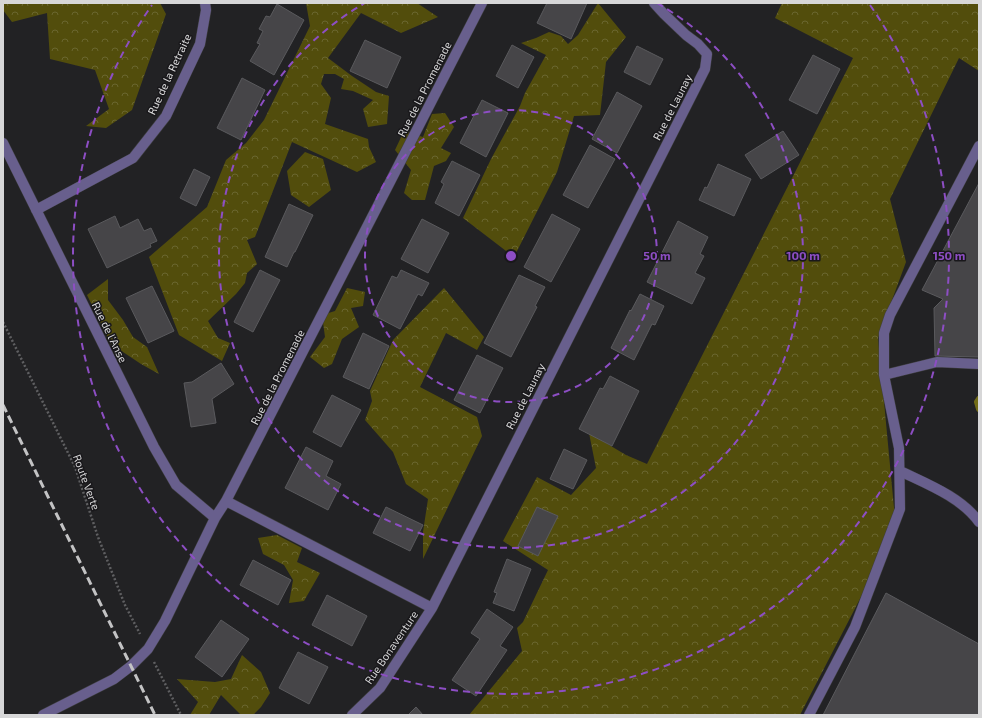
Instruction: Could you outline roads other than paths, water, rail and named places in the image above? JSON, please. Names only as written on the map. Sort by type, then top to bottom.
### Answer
[{"type":"street","name":"Rue de la Retraite","points":[[36,210],[133,158],[166,116],[200,44],[206,10],[205,3]]},
{"type":"street","name":"Rue de la Promenade","points":[[43,715],[114,679],[131,666],[148,649],[165,621],[215,518],[226,501],[482,3]]},
{"type":"street","name":"Rue de Launay","points":[[432,608],[705,69],[707,54],[654,3]]},
{"type":"street","name":"Rue de l'Anse","points":[[3,143],[150,440],[176,485],[215,518]]},
{"type":"street","points":[[809,715],[855,627],[900,509],[899,448],[884,375],[884,333],[890,315],[979,146]]},
{"type":"street","points":[[884,375],[937,362],[979,364]]},
{"type":"street","points":[[900,471],[952,497],[979,522]]},
{"type":"street","points":[[226,501],[432,608]]},
{"type":"street","name":"Rue Bonaventure","points":[[352,715],[380,688],[432,608]]},
{"type":"waterway","points":[[979,399],[977,402],[979,409]]},
{"type":"railway","points":[[3,405],[155,715]]}]
